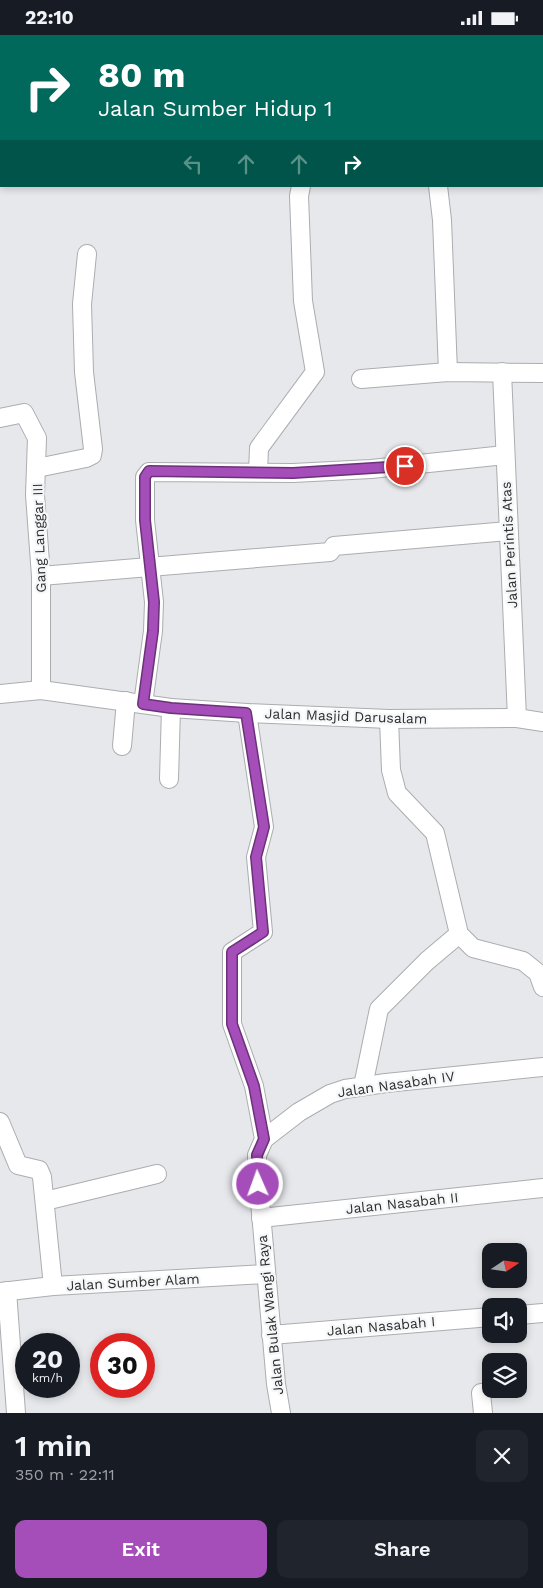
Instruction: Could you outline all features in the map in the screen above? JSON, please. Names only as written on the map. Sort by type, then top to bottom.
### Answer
[{"type":"street","points":[[258,473],[259,448],[315,372],[303,301],[301,187]]},
{"type":"street","points":[[438,187],[442,220],[448,372]]},
{"type":"street","points":[[37,468],[86,458],[92,455],[93,449],[84,373],[82,324],[87,254]]},
{"type":"street","points":[[360,379],[448,372],[543,373]]},
{"type":"street","name":"Jalan Perintis Atas","points":[[502,372],[516,718]]},
{"type":"street","name":"Gang Langgar III","points":[[0,418],[24,413],[37,438],[35,495],[41,576],[41,690]]},
{"type":"street","points":[[143,704],[153,631],[154,602],[145,520],[146,474],[153,471],[258,473],[371,469],[505,455]]},
{"type":"street","points":[[41,576],[151,565],[330,552],[334,545],[508,531]]},
{"type":"street","name":"Jalan Masjid Darusalam","points":[[0,694],[41,690],[171,708],[246,713],[389,719],[516,718],[543,722]]},
{"type":"street","points":[[122,746],[126,701]]},
{"type":"street","points":[[170,779],[171,708]]},
{"type":"street","points":[[246,713],[264,827],[256,857],[263,932],[232,952],[232,1024],[254,1086],[264,1139]]},
{"type":"street","points":[[389,719],[391,770],[397,793],[435,833],[459,934],[473,948],[523,961],[538,973],[543,987]]},
{"type":"street","points":[[363,1086],[378,1009],[427,961],[459,934]]},
{"type":"street","name":"Jalan Nasabah IV","points":[[264,1139],[298,1112],[330,1093],[363,1086],[543,1067]]},
{"type":"street","points":[[0,1122],[18,1165],[39,1171],[41,1174],[53,1287]]},
{"type":"street","name":"Jalan Bulak Wangi Raya","points":[[264,1139],[259,1147],[257,1161],[271,1335],[280,1413]]},
{"type":"street","points":[[45,1201],[157,1175]]},
{"type":"street","name":"Jalan Nasabah II","points":[[261,1218],[543,1188]]},
{"type":"street","name":"Jalan Sumber Alam","points":[[4,1292],[53,1287],[266,1275]]},
{"type":"street","points":[[4,1292],[16,1413]]},
{"type":"street","points":[[527,1314],[543,1313]]},
{"type":"street","name":"Jalan Nasabah I","points":[[271,1335],[482,1318]]},
{"type":"street","points":[[481,1393],[483,1413]]},
{"type":"route","points":[[258,1184],[257,1155],[264,1139],[254,1086],[232,1024],[232,952],[263,932],[256,857],[264,827],[246,713],[171,708],[143,704],[153,631],[154,602],[145,520],[145,477],[149,471],[293,473],[405,466]]}]
